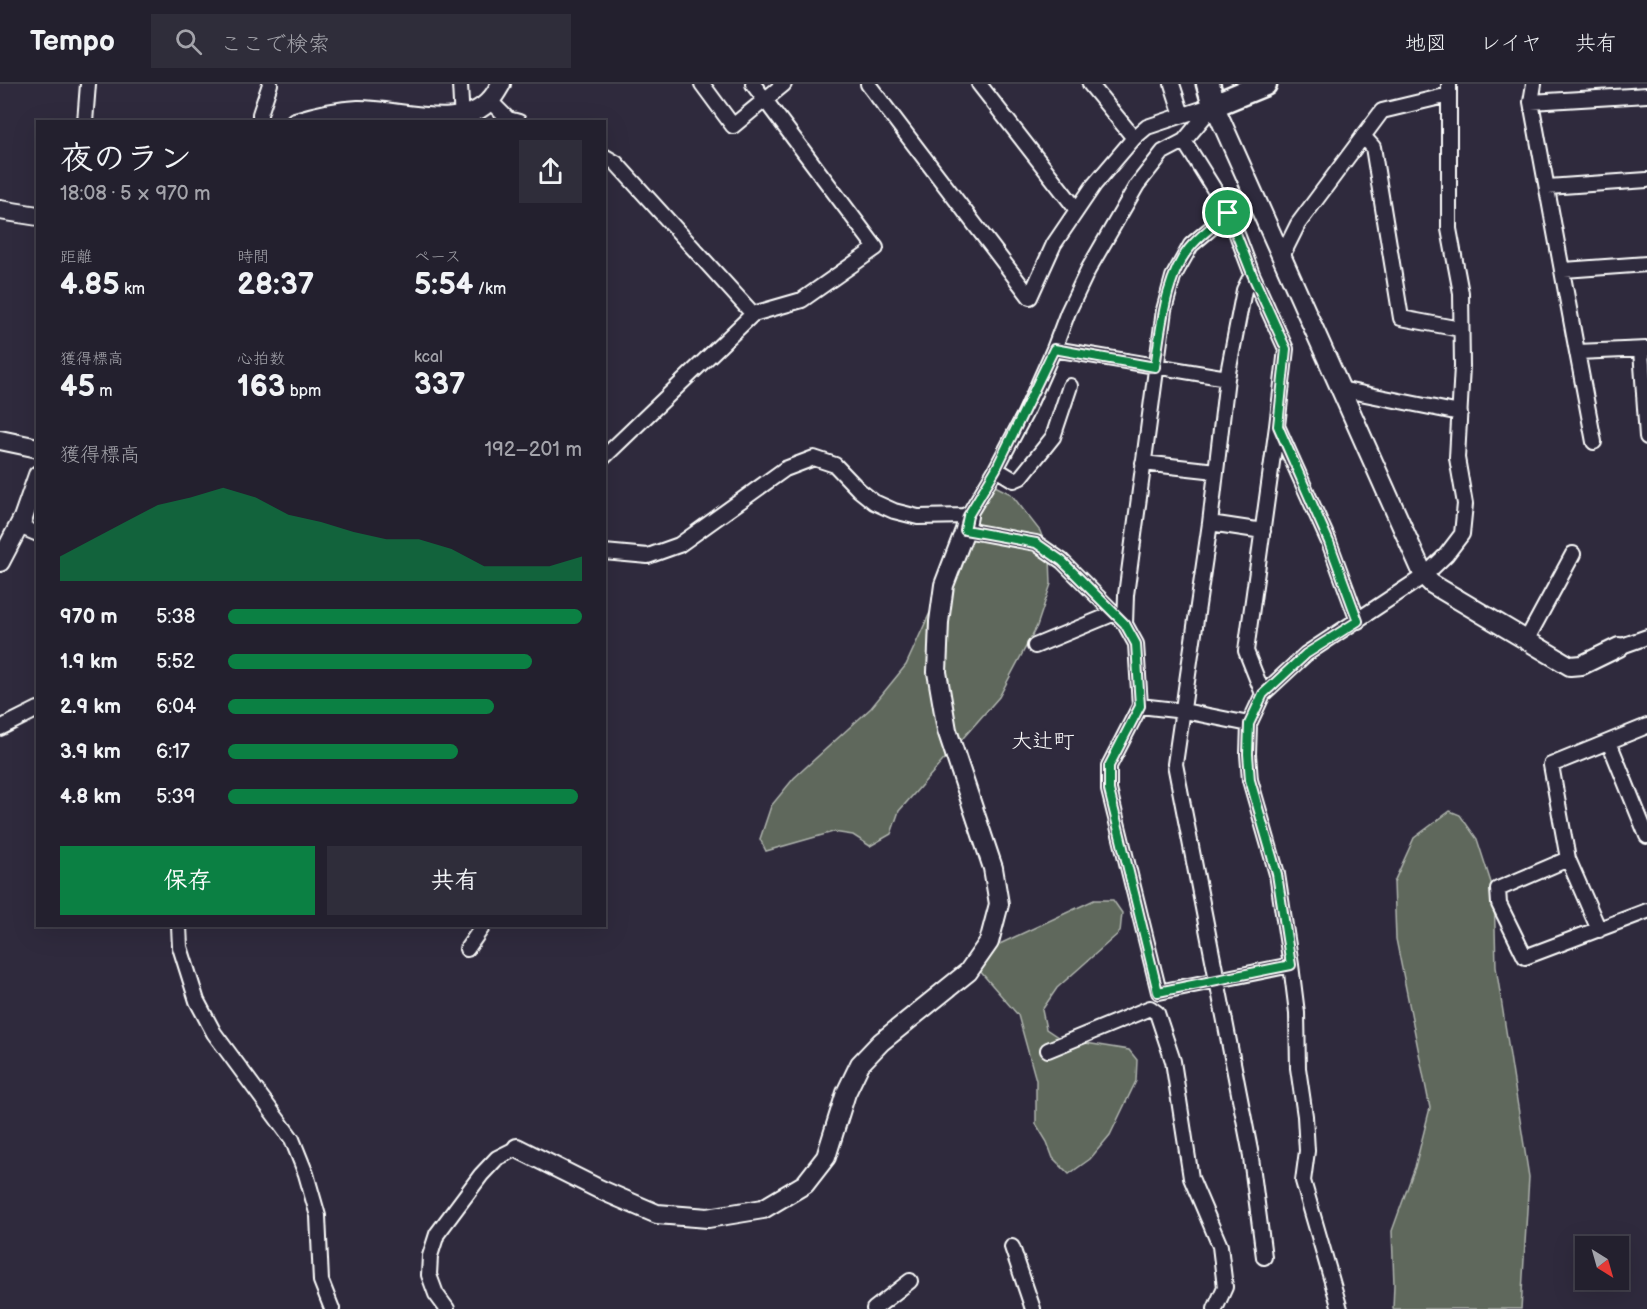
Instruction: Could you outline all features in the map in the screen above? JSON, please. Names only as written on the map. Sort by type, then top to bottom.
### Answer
[{"type":"main road","points":[[1211,94],[1264,84]]},
{"type":"street","points":[[84,120],[88,84]]},
{"type":"street","points":[[260,120],[270,84]]},
{"type":"street","points":[[460,84],[462,119]]},
{"type":"street","points":[[303,120],[359,110],[462,119],[490,101],[501,84]]},
{"type":"street","points":[[702,84],[733,126],[784,84]]},
{"type":"street","points":[[606,455],[753,314],[802,300],[876,248],[753,84]]},
{"type":"street","points":[[868,84],[1030,297],[1054,244],[1094,186],[1134,138],[1148,127],[1182,115],[1211,94]]},
{"type":"street","points":[[979,84],[1077,210]]},
{"type":"street","points":[[1090,84],[1134,138]]},
{"type":"street","points":[[1172,84],[1182,115]]},
{"type":"street","points":[[1534,84],[1532,102],[1594,442]]},
{"type":"street","points":[[1282,256],[1298,224],[1382,111],[1449,90],[1449,229],[1461,293],[1462,366],[1457,458],[1465,504],[1462,534],[1446,555],[1424,576],[1306,654],[1263,694],[1249,724],[1250,780],[1277,874],[1297,1013],[1298,1068],[1307,1151],[1303,1181],[1340,1309]]},
{"type":"street","points":[[447,1309],[436,1294],[429,1275],[430,1256],[437,1234],[496,1158],[517,1148],[599,1189],[657,1214],[708,1218],[763,1209],[805,1184],[826,1157],[846,1093],[860,1064],[880,1042],[968,972],[989,942],[999,904],[993,868],[947,730],[937,672],[939,622],[944,585],[967,523],[1054,349],[1088,270],[1137,185],[1162,152],[1184,141],[1211,94]]},
{"type":"street","points":[[1211,94],[1253,197],[1282,256],[1424,576],[1432,584],[1570,666],[1582,666],[1619,647],[1647,637]]},
{"type":"street","points":[[1532,102],[1647,95]]},
{"type":"street","points":[[490,101],[512,120]]},
{"type":"street","points":[[1364,136],[1373,147],[1401,318],[1460,329]]},
{"type":"street","points":[[1184,141],[1228,213],[1252,274],[1286,349],[1278,426],[1246,651],[1263,694]]},
{"type":"street","points":[[606,157],[616,164],[753,314]]},
{"type":"street","points":[[1548,187],[1647,180]]},
{"type":"street","points":[[0,210],[36,216]]},
{"type":"street","points":[[1125,624],[1126,595],[1164,310],[1173,277],[1191,245],[1228,213]]},
{"type":"street","points":[[1564,270],[1647,264]]},
{"type":"street","points":[[1252,274],[1244,290],[1227,378],[1210,523],[1175,764],[1250,1150],[1264,1257]]},
{"type":"street","points":[[1054,349],[1227,378]]},
{"type":"street","points":[[1577,352],[1644,350],[1647,437]]},
{"type":"street","points":[[996,469],[1014,480],[1021,477],[1053,437],[1070,386]]},
{"type":"street","points":[[1340,389],[1460,413]]},
{"type":"street","points":[[1278,426],[1329,542],[1358,621]]},
{"type":"street","points":[[0,440],[36,448]]},
{"type":"street","points":[[606,552],[648,556],[679,545],[784,469],[814,458],[835,465],[874,502],[894,511],[918,517],[967,523],[1036,543],[1062,561],[1125,624],[1136,644],[1140,706],[1109,766],[1109,790],[1158,992],[1217,978],[1291,965]]},
{"type":"street","points":[[1143,463],[1216,471]]},
{"type":"street","points":[[0,562],[19,526],[36,480]]},
{"type":"street","points":[[1210,523],[1263,531]]},
{"type":"street","points":[[19,526],[36,533]]},
{"type":"street","points":[[1527,639],[1573,554]]},
{"type":"street","points":[[1035,646],[1114,613]]},
{"type":"street","points":[[1140,706],[1184,711],[1249,724]]},
{"type":"street","points":[[0,728],[36,710]]},
{"type":"street","points":[[1599,930],[1568,860],[1551,765],[1647,726]]},
{"type":"street","points":[[1609,742],[1647,837]]},
{"type":"street","points":[[1568,860],[1498,889],[1499,904],[1526,957],[1647,911]]},
{"type":"street","points":[[179,927],[180,947],[197,1002],[214,1033],[292,1139],[306,1174],[318,1216],[321,1281],[332,1309]]},
{"type":"street","points":[[467,949],[482,927]]},
{"type":"street","points":[[1048,1050],[1150,1008],[1157,1014],[1173,1061],[1191,1178],[1220,1246],[1225,1287],[1215,1309]]},
{"type":"street","points":[[1012,1247],[1033,1309]]},
{"type":"street","points":[[874,1309],[910,1281]]},
{"type":"green space","points":[[993,485],[1011,494],[1040,531],[1050,558],[1051,584],[1037,626],[999,697],[899,811],[891,834],[870,846],[853,835],[833,832],[766,851],[760,839],[771,806],[794,778],[871,708],[906,665],[938,595],[961,515]]},
{"type":"green space","points":[[1450,811],[1460,815],[1477,839],[1494,892],[1496,967],[1529,1177],[1521,1309],[1393,1309],[1392,1231],[1415,1167],[1430,1108],[1396,939],[1394,882],[1414,838]]},
{"type":"green space","points":[[1094,900],[1113,900],[1122,913],[1120,932],[1057,988],[1042,1010],[1046,1029],[1061,1039],[1129,1050],[1137,1060],[1136,1081],[1110,1135],[1090,1159],[1069,1174],[1053,1158],[1036,1124],[1036,1080],[1018,1015],[973,963],[989,949]]},
{"type":"district","name":"大辻町","points":[[1043,741]]},
{"type":"route","points":[[1228,213],[1252,274],[1286,349],[1278,426],[1329,542],[1358,621],[1306,654],[1263,694],[1249,724],[1250,780],[1277,874],[1291,965],[1217,978],[1158,992],[1109,790],[1109,766],[1140,706],[1136,644],[1125,624],[1062,561],[1036,543],[965,530],[968,516],[1025,414],[1054,349],[1155,367],[1164,310],[1173,277],[1191,245],[1228,213]]}]
